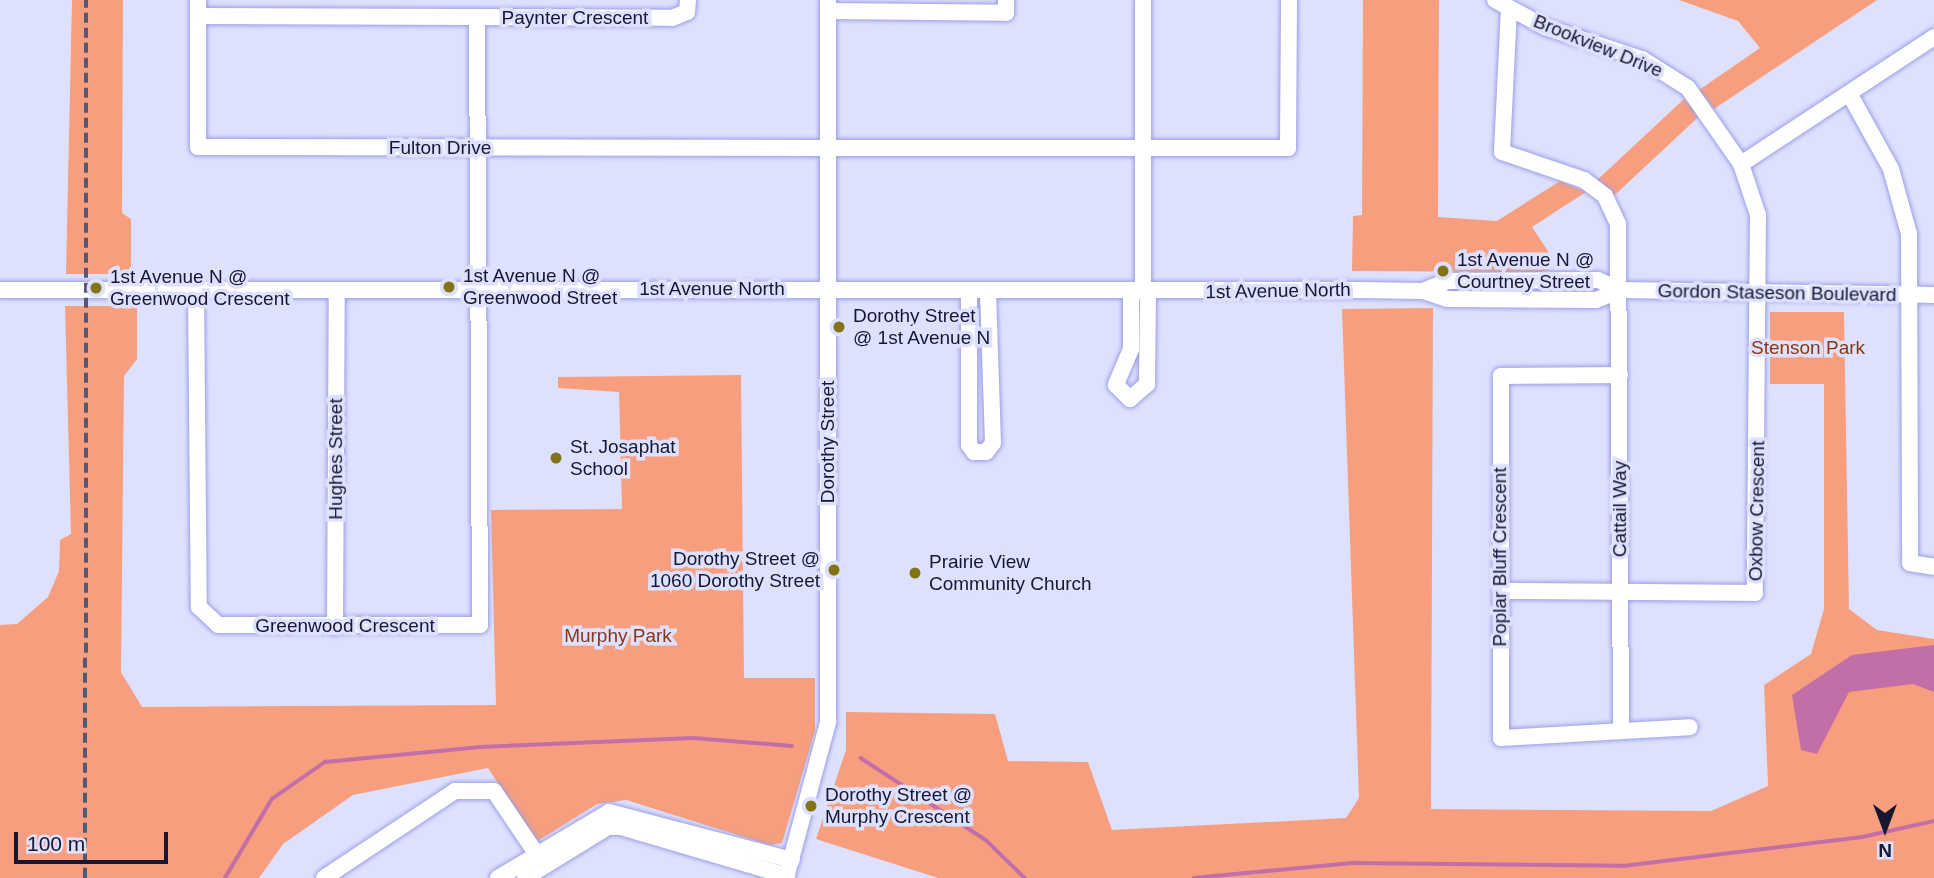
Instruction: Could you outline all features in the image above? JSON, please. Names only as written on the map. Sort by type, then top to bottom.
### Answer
[{"type":"street","name":"Paynter Crescent","points":[[198,8],[477,17],[673,18],[687,12],[688,0]]},
{"type":"street","points":[[828,6],[1006,13],[1006,0]]},
{"type":"street","points":[[1141,292],[1131,349],[1116,385],[1130,399],[1147,384],[1141,292],[1143,0]]},
{"type":"street","name":"Fulton Drive","points":[[198,8],[198,147],[1288,148],[1289,0]]},
{"type":"street","name":"Brookview Drive","points":[[1621,290],[1618,224],[1605,196],[1559,169],[1502,152],[1502,4],[1667,72],[1706,110],[1741,164],[1758,215],[1759,294]]},
{"type":"street","name":"Dorothy Street","points":[[788,871],[828,722],[828,6]]},
{"type":"street","points":[[477,17],[478,289]]},
{"type":"street","points":[[1741,164],[1850,95],[1934,37]]},
{"type":"street","points":[[1850,95],[1902,204],[1911,294],[1910,563],[1934,567]]},
{"type":"street","name":"Greenwood Crescent","points":[[196,289],[199,607],[218,625],[335,627],[480,625],[478,289]]},
{"type":"street","name":"1st Avenue North","points":[[0,290],[1423,291]]},
{"type":"street","name":"Hughes Street","points":[[335,627],[337,290]]},
{"type":"street","name":"Gordon Staseson Boulevard","points":[[1423,291],[1448,299],[1596,300],[1621,290],[1934,295]]},
{"type":"street","name":"Cattail Way","points":[[1621,290],[1621,728]]},
{"type":"street","points":[[969,292],[969,445],[974,453],[986,453],[993,443],[988,292]]},
{"type":"street","name":"Oxbow Crescent","points":[[1620,591],[1755,593],[1759,294]]},
{"type":"street","name":"Poplar Bluff Crescent","points":[[1620,375],[1501,376],[1501,738],[1621,728]]},
{"type":"street","points":[[1502,591],[1620,591]]},
{"type":"street","points":[[1621,728],[1690,727]]},
{"type":"street","points":[[324,878],[455,791],[494,791],[540,859]]},
{"type":"street","points":[[525,878],[540,859],[594,815],[616,812],[788,871]]},
{"type":"street","points":[[498,878],[540,859]]},
{"type":"green space","points":[[72,0],[123,0],[122,213],[131,219],[131,274],[66,274]]},
{"type":"green space","points":[[1363,0],[1439,0],[1438,217],[1497,221],[1560,181],[1586,192],[1532,227],[1548,251],[1548,272],[1352,271],[1353,216],[1362,215]]},
{"type":"green space","points":[[1679,0],[1877,0],[1714,109],[1699,90],[1760,48],[1738,21]]},
{"type":"green space","points":[[1684,99],[1700,116],[1608,202],[1592,185]]},
{"type":"green space","name":"Murphy Park","points":[[65,306],[137,306],[137,359],[124,376],[121,672],[142,707],[496,705],[491,510],[622,509],[619,392],[558,388],[558,377],[741,375],[744,678],[815,678],[815,731],[782,843],[770,845],[626,800],[597,804],[536,842],[488,768],[353,795],[283,844],[259,878],[0,878],[0,625],[17,624],[48,597],[59,571],[60,540],[71,534]]},
{"type":"green space","name":"Stenson Park","points":[[1433,308],[1431,809],[1711,811],[1768,786],[1764,685],[1811,654],[1824,609],[1824,384],[1770,384],[1770,312],[1844,312],[1849,609],[1877,630],[1934,639],[1934,878],[938,878],[816,839],[846,750],[846,712],[995,714],[1008,761],[1088,762],[1112,830],[1346,818],[1359,798],[1342,309]]},
{"type":"shaded area","points":[[1934,645],[1934,692],[1913,684],[1849,692],[1817,754],[1801,750],[1792,695],[1852,655]]},
{"type":"waterway","points":[[225,878],[272,799],[325,762],[480,747],[693,738],[792,746]]},
{"type":"waterway","points":[[861,758],[986,840],[1025,878]]},
{"type":"waterway","points":[[1194,878],[1354,863],[1623,866],[1862,837],[1934,821]]},
{"type":"railway","points":[[85,878],[86,0]]},
{"type":"place","name":"1st Avenue N @ Courtney Street","points":[[1443,271]]},
{"type":"place","name":"1st Avenue N @ Greenwood Street","points":[[449,287]]},
{"type":"place","name":"1st Avenue N @ Greenwood Crescent","points":[[96,288]]},
{"type":"place","name":"Dorothy Street @ 1st Avenue N","points":[[839,327]]},
{"type":"place","name":"St. Josaphat School","points":[[556,458]]},
{"type":"place","name":"Dorothy Street @ 1060 Dorothy Street","points":[[834,570]]},
{"type":"place","name":"Prairie View Community Church","points":[[915,573]]},
{"type":"place","name":"Dorothy Street @ Murphy Crescent","points":[[811,806]]}]
